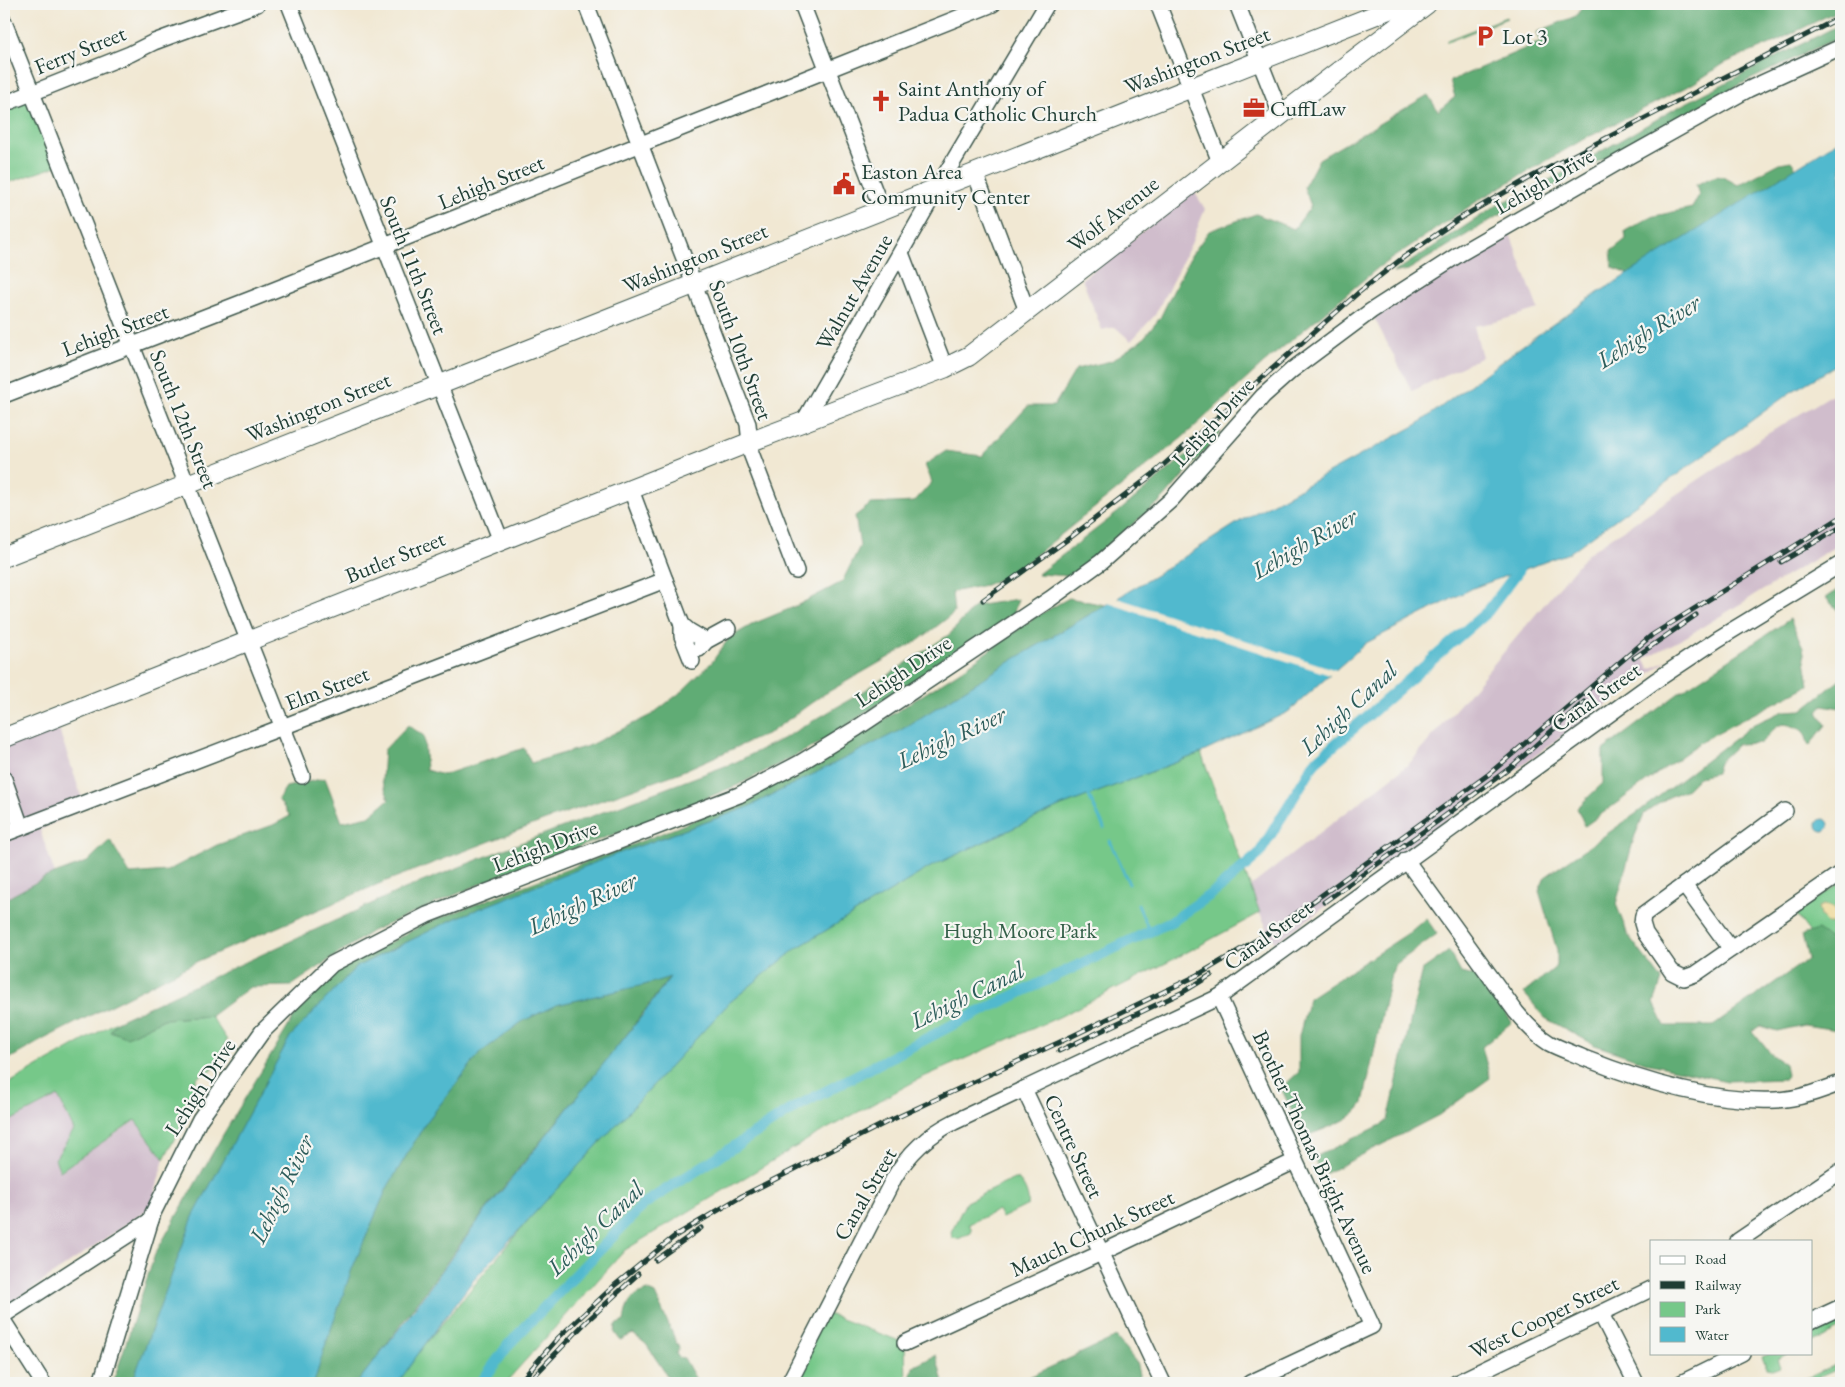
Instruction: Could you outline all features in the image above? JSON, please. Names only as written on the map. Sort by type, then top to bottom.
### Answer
[{"type":"main road","name":"Washington Street","points":[[4,558],[1403,4]]},
{"type":"main road","name":"Wolf Avenue","points":[[804,421],[945,368],[969,356],[1427,4]]},
{"type":"main road","points":[[1372,16],[1379,34],[1378,41]]},
{"type":"main road","name":"Butler Street","points":[[4,738],[804,421]]},
{"type":"street","name":"Ferry Street","points":[[4,104],[130,54],[154,42],[257,4]]},
{"type":"street","name":"South 11th Street","points":[[289,4],[501,541]]},
{"type":"street","name":"South 10th Street","points":[[586,4],[748,424],[751,453],[796,571]]},
{"type":"street","points":[[802,4],[882,210]]},
{"type":"street","name":"Lehigh Street","points":[[4,395],[384,247],[993,4]]},
{"type":"street","name":"Walnut Avenue","points":[[804,421],[938,187],[1047,4]]},
{"type":"street","points":[[1158,4],[1220,162]]},
{"type":"street","points":[[1238,4],[1281,115]]},
{"type":"street","name":"South 12th Street","points":[[4,22],[302,776]]},
{"type":"street","name":"Lehigh Drive","points":[[101,1383],[151,1220],[200,1119],[262,1032],[332,964],[427,915],[740,794],[832,743],[1050,599],[1100,562],[1171,500],[1263,396],[1292,370],[1371,311],[1461,253],[1631,155],[1749,89],[1841,47]]},
{"type":"street","points":[[975,173],[1027,311]]},
{"type":"street","points":[[901,253],[945,368]]},
{"type":"street","points":[[631,490],[682,624],[682,636],[692,661],[706,641],[728,629]]},
{"type":"street","name":"Canal Street","points":[[789,1383],[890,1186],[903,1164],[922,1143],[942,1128],[1219,996],[1655,681],[1732,630],[1841,564]]},
{"type":"street","name":"Elm Street","points":[[4,834],[665,580]]},
{"type":"street","points":[[682,624],[689,631],[706,641]]},
{"type":"street","points":[[4,779],[22,828]]},
{"type":"street","points":[[1785,811],[1645,914],[1642,923],[1645,933],[1670,970],[1684,978],[1692,975],[1841,872]]},
{"type":"street","points":[[1406,860],[1516,1012],[1530,1028],[1549,1043],[1604,1066],[1642,1078],[1687,1090],[1741,1099],[1776,1100],[1796,1098],[1841,1083]]},
{"type":"street","points":[[1684,885],[1731,949]]},
{"type":"street","name":"Brother Thomas Bright Avenue","points":[[1219,996],[1372,1326],[1250,1383]]},
{"type":"street","name":"Centre Street","points":[[1024,1089],[1162,1383]]},
{"type":"street","name":"Mauch Chunk Street","points":[[905,1343],[1295,1161]]},
{"type":"street","points":[[1739,1240],[1841,1171]]},
{"type":"street","points":[[4,1315],[151,1220]]},
{"type":"street","name":"West Cooper Street","points":[[1456,1383],[1650,1290]]},
{"type":"street","points":[[1812,1321],[1841,1307]]},
{"type":"street","points":[[1601,1314],[1636,1383]]},
{"type":"street","points":[[4,1322],[44,1383]]},
{"type":"street","points":[[1681,1383],[1740,1354]]},
{"type":"shaded area","points":[[1194,191],[1205,209],[1191,244],[1155,315],[1131,341],[1115,327],[1102,330],[1082,279]]},
{"type":"shaded area","points":[[1507,226],[1538,309],[1495,322],[1474,326],[1482,357],[1412,391],[1372,314]]},
{"type":"shaded area","points":[[1841,389],[1841,543],[1684,638],[1644,659],[1650,669],[1668,660],[1275,943],[1247,889],[1409,764],[1587,554],[1764,436]]},
{"type":"shaded area","points":[[55,718],[85,807],[40,830],[55,874],[4,900],[4,838],[24,830],[4,775],[4,737]]},
{"type":"shaded area","points":[[58,1096],[74,1130],[55,1159],[60,1171],[136,1120],[164,1159],[151,1207],[4,1308],[4,1124]]},
{"type":"green space","points":[[1589,4],[1841,4],[1841,9],[1775,42],[1725,63],[1694,83],[1579,142],[1482,198],[1379,267],[1264,363],[1183,437],[1012,574],[986,585],[952,592],[954,613],[919,640],[821,696],[771,732],[678,773],[543,821],[381,883],[198,961],[44,1039],[4,1062],[4,900],[46,877],[87,862],[110,840],[130,874],[167,871],[217,845],[273,825],[290,816],[278,799],[286,787],[325,778],[342,822],[369,816],[389,799],[382,781],[384,750],[408,725],[424,736],[426,770],[443,775],[524,748],[531,763],[588,746],[651,715],[681,692],[712,662],[729,638],[755,623],[794,607],[842,582],[860,546],[855,516],[871,504],[914,502],[932,482],[925,465],[946,451],[982,456],[1028,406],[1054,406],[1076,369],[1111,361],[1142,340],[1160,318],[1190,257],[1209,231],[1256,214],[1294,229],[1311,206],[1304,187],[1319,159],[1428,95],[1438,111],[1455,97],[1450,81],[1540,42],[1537,32],[1576,16],[1583,6]]},
{"type":"green space","points":[[1507,18],[1447,42],[1447,40]]},
{"type":"green space","points":[[1841,24],[1841,37],[1741,84],[1491,220],[1408,270],[1393,273],[1496,206],[1567,171],[1678,107]]},
{"type":"green space","points":[[32,93],[60,165],[4,184],[4,104]]},
{"type":"green space","points":[[1791,161],[1796,168],[1629,274],[1613,268],[1611,251],[1626,239],[1625,231],[1650,217],[1692,208],[1699,195],[1696,185],[1717,176],[1726,178],[1738,185],[1780,163]]},
{"type":"green space","points":[[1215,431],[1221,432],[1163,499],[1071,576],[1038,574],[1117,513]]},
{"type":"green space","points":[[1841,588],[1841,614],[1826,598]]},
{"type":"green space","points":[[1069,598],[1105,605],[901,730],[746,808],[614,855],[456,918],[356,967],[290,1037],[193,1217],[132,1383],[113,1383],[155,1254],[224,1133],[300,1007],[320,980],[424,924],[673,829],[751,796],[866,731],[962,670],[1035,617]]},
{"type":"green space","points":[[1018,599],[1013,616],[818,744],[738,785],[643,824],[503,874],[372,931],[291,986],[250,987],[211,1016],[164,1019],[127,1037],[110,1031],[118,1021],[397,892],[507,848],[736,762],[784,738],[861,693],[950,634],[975,606]]},
{"type":"green space","points":[[1790,619],[1803,647],[1809,685],[1705,739],[1585,826],[1577,808],[1603,783],[1603,750],[1679,693]]},
{"type":"green space","points":[[1841,679],[1841,710],[1840,708],[1822,705],[1818,712],[1826,725],[1809,746],[1804,731],[1789,725],[1780,725],[1761,743],[1738,744],[1719,762],[1716,773],[1699,777],[1687,789],[1667,798],[1644,814],[1634,838],[1616,904],[1628,935],[1662,980],[1654,1003],[1665,1026],[1713,1026],[1808,959],[1802,935],[1817,930],[1840,946],[1841,949],[1841,1028],[1837,1030],[1804,1025],[1777,1031],[1760,1026],[1752,1031],[1770,1053],[1785,1064],[1787,1075],[1785,1079],[1727,1081],[1650,1064],[1595,1045],[1545,1018],[1524,993],[1557,966],[1557,950],[1539,891],[1545,877],[1637,813],[1754,724],[1784,711],[1802,710]]},
{"type":"green space","name":"Hugh Moore Park","points":[[1201,753],[1260,913],[1059,1017],[919,1079],[812,1137],[625,1250],[505,1383],[397,1383],[423,1347],[529,1219],[730,1002],[797,948],[932,866],[1061,806]]},
{"type":"green space","points":[[1841,882],[1841,956],[1831,961],[1795,913]]},
{"type":"green space","points":[[1426,918],[1437,934],[1396,964],[1391,974],[1363,1103],[1353,1115],[1345,1120],[1304,1137],[1281,1088],[1299,1072],[1299,1036],[1309,998],[1410,932]]},
{"type":"green space","points":[[1449,951],[1461,973],[1482,978],[1512,1022],[1482,1047],[1490,1078],[1439,1115],[1327,1173],[1321,1173],[1316,1164],[1315,1157],[1388,1120],[1422,970]]},
{"type":"green space","points":[[670,976],[602,1066],[484,1212],[357,1383],[314,1383],[352,1269],[387,1188],[425,1124],[480,1053],[523,1021],[556,1005],[644,985]]},
{"type":"green space","points":[[211,1016],[227,1040],[211,1071],[205,1072],[196,1079],[197,1095],[164,1159],[135,1120],[60,1171],[55,1159],[74,1130],[58,1096],[4,1124],[4,1086],[118,1021],[110,1031],[127,1037],[164,1019]]},
{"type":"green space","points":[[1014,1179],[1020,1181],[1024,1187],[1028,1205],[1002,1218],[998,1210],[969,1224],[972,1230],[971,1233],[958,1239],[952,1238],[951,1232],[966,1202]]},
{"type":"green space","points":[[647,1290],[655,1294],[679,1348],[676,1353],[678,1357],[684,1358],[698,1383],[672,1383],[646,1344],[633,1334],[620,1340],[615,1333],[616,1325],[624,1321],[630,1301],[636,1295]]},
{"type":"green space","points":[[825,1313],[905,1343],[906,1383],[788,1383]]},
{"type":"green space","points":[[1841,1318],[1841,1328],[1812,1342],[1812,1334],[1819,1331],[1819,1328]]},
{"type":"green space","points":[[1116,1337],[1136,1362],[1141,1383],[1016,1383]]},
{"type":"green space","points":[[1769,1354],[1788,1354],[1777,1359],[1780,1367],[1772,1370],[1767,1369],[1762,1357]]},
{"type":"green space","points":[[936,1355],[943,1383],[909,1383],[913,1367]]},
{"type":"green space","points":[[1841,1362],[1841,1367],[1806,1383],[1796,1383]]},
{"type":"sand","points":[[1823,905],[1833,907],[1838,919],[1841,920],[1841,932],[1837,923],[1827,923],[1820,916],[1818,907]]},
{"type":"water","name":"Lehigh River","points":[[1841,139],[1841,363],[1791,392],[1569,553],[1473,588],[1366,643],[1288,712],[1201,753],[1061,806],[932,866],[797,948],[730,1002],[529,1219],[472,1282],[398,1383],[357,1383],[406,1320],[484,1213],[645,1012],[670,977],[644,985],[556,1005],[523,1021],[480,1053],[425,1124],[387,1188],[352,1269],[314,1383],[132,1383],[193,1217],[290,1037],[356,967],[456,918],[614,855],[746,808],[901,730],[998,669],[1156,575],[1242,520],[1418,424],[1590,298]]},
{"type":"water","points":[[1821,819],[1825,819],[1829,825],[1825,831],[1821,831],[1817,827],[1817,823]]},
{"type":"pier","points":[[1114,597],[1339,671],[1333,676],[1105,602]]},
{"type":"waterway","name":"Lehigh Canal","points":[[481,1383],[509,1344],[644,1204],[796,1107],[956,1023],[1174,920],[1217,890],[1259,854],[1315,762],[1488,611],[1519,570]]},
{"type":"waterway","points":[[1089,796],[1104,828]]},
{"type":"waterway","points":[[1110,841],[1129,884]]},
{"type":"waterway","points":[[1138,905],[1150,932]]},
{"type":"railway","points":[[983,600],[1071,537],[1152,475],[1358,293],[1404,257],[1457,220],[1533,176],[1841,17]]},
{"type":"railway","points":[[519,1383],[558,1338],[615,1285],[675,1236],[742,1196],[887,1122],[1062,1041],[1198,975],[1275,929],[1489,774],[1652,635],[1841,517]]},
{"type":"railway","points":[[1781,562],[1841,527]]},
{"type":"railway","points":[[1634,658],[1696,615]]},
{"type":"railway","points":[[1324,902],[1510,768],[1584,702]]},
{"type":"railway","points":[[1059,1051],[1183,992],[1211,975]]},
{"type":"railway","points":[[656,1260],[701,1228]]},
{"type":"railway","points":[[533,1377],[586,1322],[638,1274]]},
{"type":"place","name":"Lot 3","points":[[1485,36]]},
{"type":"place","name":"Saint Anthony of Padua Catholic Church","points":[[881,101]]},
{"type":"place","name":"CuffLaw","points":[[1254,108]]},
{"type":"place","name":"Easton Area Community Center","points":[[844,184]]}]
